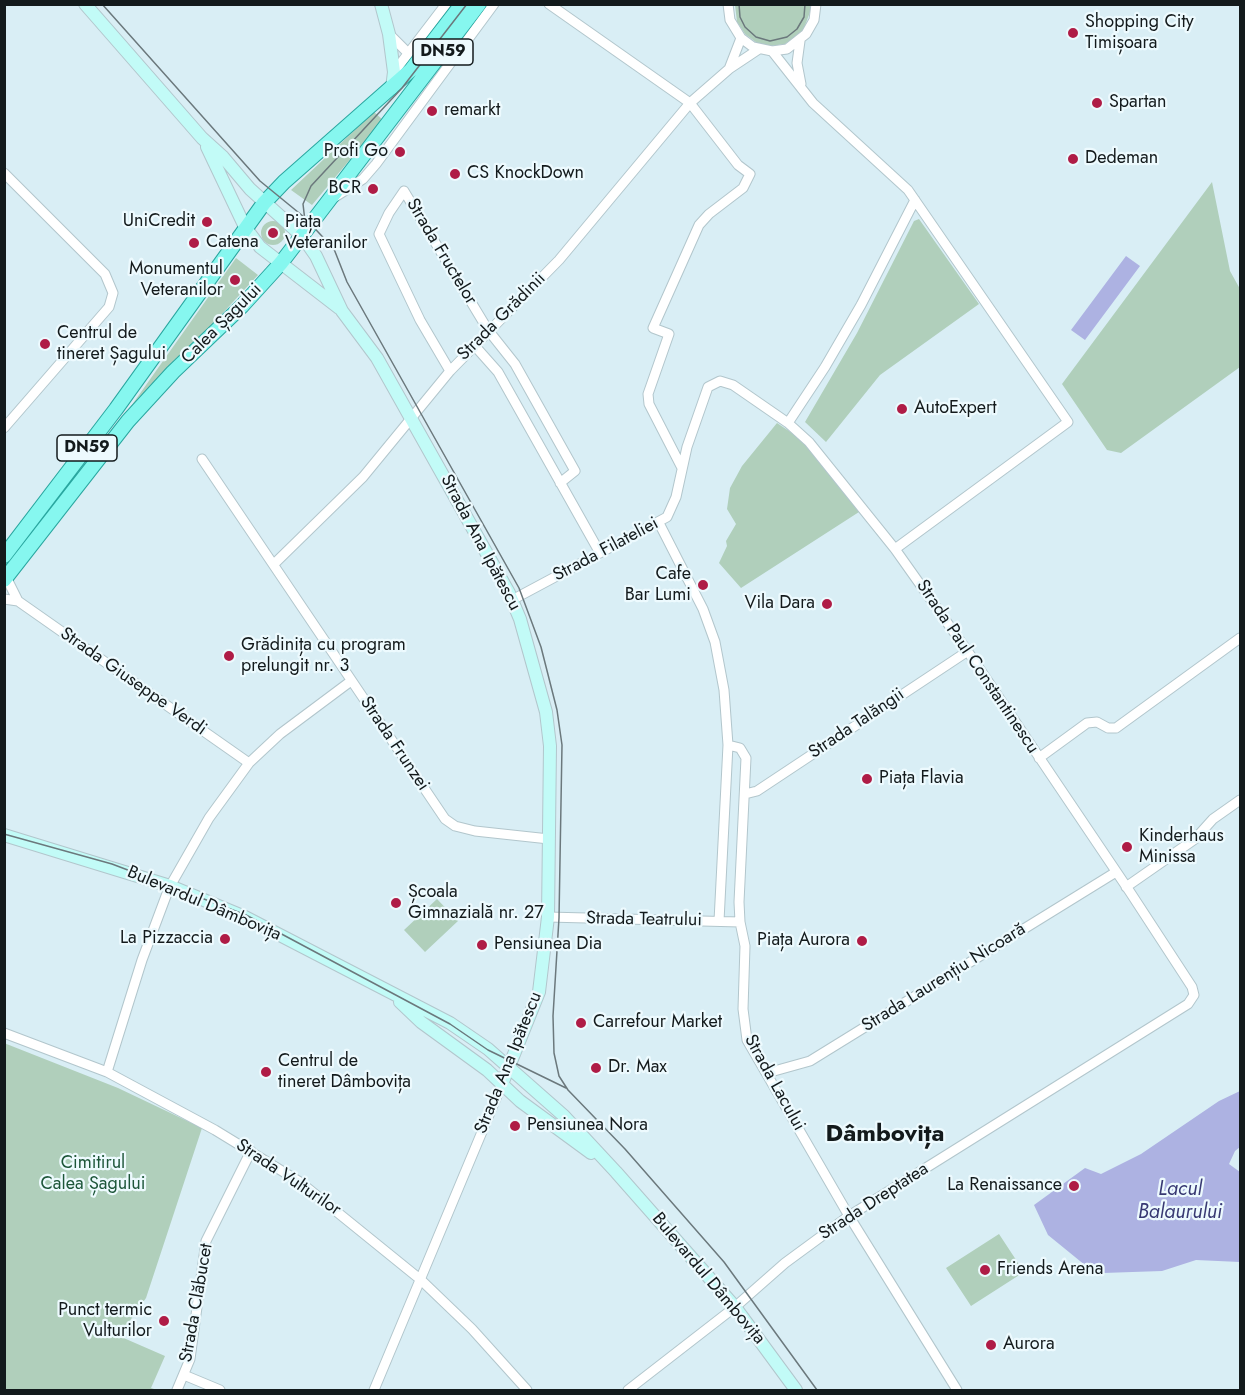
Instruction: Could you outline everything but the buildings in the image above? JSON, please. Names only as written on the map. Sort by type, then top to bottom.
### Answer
[{"type":"main road","name":"DN59","points":[[245,227],[284,182],[411,70],[462,4]]},
{"type":"main road","name":"DN59","points":[[281,263],[479,4]]},
{"type":"main road","name":"Calea Șagului","points":[[4,556],[116,409],[245,227]]},
{"type":"main road","name":"Calea Șagului","points":[[5,579],[128,422],[173,372],[242,306],[281,263]]},
{"type":"street","points":[[85,4],[202,138],[223,157],[264,203],[302,236]]},
{"type":"street","points":[[381,4],[389,34],[394,72],[392,88]]},
{"type":"street","points":[[394,72],[446,4]]},
{"type":"street","points":[[327,202],[363,179],[376,164],[494,4]]},
{"type":"street","points":[[549,4],[690,103],[738,165],[750,174],[743,188],[709,214],[699,225],[653,328],[669,334],[648,394],[649,404],[682,468]]},
{"type":"street","points":[[729,4],[730,20],[741,38],[759,49],[772,51],[787,49],[800,41],[811,27],[816,4]]},
{"type":"street","points":[[389,34],[408,53]]},
{"type":"street","name":"Strada Grădinii","points":[[729,69],[741,38]]},
{"type":"street","points":[[800,41],[797,63],[801,86]]},
{"type":"street","name":"Strada Grădinii","points":[[274,564],[363,477],[450,371],[559,260],[690,103],[729,69],[759,49]]},
{"type":"street","points":[[772,51],[813,103],[908,190],[1068,422],[895,549]]},
{"type":"street","points":[[202,138],[245,227],[260,247],[281,263]]},
{"type":"street","points":[[4,173],[105,274],[113,293],[109,306],[4,428]]},
{"type":"street","name":"Strada Fructelor","points":[[450,371],[420,320],[379,234],[389,213],[404,191],[488,330],[515,364],[575,471],[560,483]]},
{"type":"street","points":[[788,423],[825,367],[861,305],[915,200]]},
{"type":"street","name":"Strada Ana Ipătescu","points":[[302,236],[321,265],[342,311],[377,358],[512,600],[531,651],[546,712],[551,754],[548,917],[539,992],[374,1390]]},
{"type":"street","name":"Strada Ana Ipătescu","points":[[281,263],[342,311]]},
{"type":"street","points":[[474,345],[498,372],[600,553]]},
{"type":"street","name":"Strada Filateliei","points":[[512,600],[659,523],[671,510],[705,393],[715,382]]},
{"type":"street","name":"Strada Paul Constantinescu","points":[[715,382],[733,385],[788,423],[818,452],[895,549],[970,655],[1116,872],[1192,987],[1194,995]]},
{"type":"street","name":"Strada Frunzei","points":[[202,459],[445,819],[455,826],[475,831],[549,839]]},
{"type":"street","points":[[659,523],[704,609],[715,642],[724,690],[728,765],[719,921]]},
{"type":"street","name":"Strada Giuseppe Verdi","points":[[5,579],[18,601],[249,763]]},
{"type":"street","name":"Strada Giuseppe Verdi","points":[[4,599],[18,601]]},
{"type":"street","points":[[1039,758],[1087,723],[1097,722],[1108,728],[1116,728],[1240,638]]},
{"type":"street","name":"Strada Talăngii","points":[[746,794],[757,791],[970,655]]},
{"type":"street","points":[[107,1072],[142,960],[170,886],[208,818],[249,763],[280,734],[351,681]]},
{"type":"street","name":"Strada Lacului","points":[[728,745],[744,752],[746,794],[740,922],[745,946],[744,1027],[750,1047],[849,1216],[957,1390]]},
{"type":"street","points":[[1126,887],[1195,839],[1213,819],[1240,800]]},
{"type":"street","name":"Bulevardul Dâmbovița","points":[[5,836],[170,886],[245,917],[450,1023],[488,1049],[564,1116],[616,1172],[735,1307],[796,1390]]},
{"type":"street","name":"Strada Laurențiu Nicoară","points":[[767,1073],[796,1067],[818,1056],[1116,872]]},
{"type":"street","name":"Strada Teatrului","points":[[548,917],[740,922]]},
{"type":"street","name":"Bulevardul Dâmbovița","points":[[392,994],[421,1022],[616,1172]]},
{"type":"street","name":"Strada Dreptatea","points":[[628,1390],[735,1307],[785,1263],[849,1216],[1188,1004],[1194,995]]},
{"type":"street","name":"Strada Vulturilor","points":[[4,1033],[107,1072],[251,1151],[337,1210],[421,1280],[472,1329],[526,1390]]},
{"type":"street","name":"Strada Clăbucet","points":[[177,1390],[189,1359],[206,1241],[251,1151]]},
{"type":"street","points":[[184,1374],[220,1390]]},
{"type":"green space","points":[[735,5],[810,5],[810,12],[803,31],[785,44],[771,46],[757,43],[745,34],[737,22]]},
{"type":"green space","points":[[374,112],[383,120],[312,205],[291,190]]},
{"type":"green space","points":[[1212,182],[1230,271],[1240,289],[1240,367],[1121,453],[1107,450],[1062,384]]},
{"type":"green space","points":[[919,219],[979,304],[880,375],[826,442],[805,422],[857,333],[914,221]]},
{"type":"green space","points":[[273,221],[281,225],[285,233],[281,241],[273,245],[265,241],[261,233],[265,225]]},
{"type":"green space","points":[[236,258],[258,275],[132,411],[129,409]]},
{"type":"green space","points":[[777,423],[804,441],[859,512],[741,588],[719,563],[727,546],[726,541],[736,524],[727,509],[730,488],[742,466]]},
{"type":"green space","points":[[437,899],[458,921],[425,952],[404,930]]},
{"type":"green space","name":"Cimitirul Calea Șagului","points":[[4,1043],[118,1088],[202,1128],[146,1298],[119,1336],[165,1356],[151,1388],[157,1390],[5,1390]]},
{"type":"green space","name":"Friends Arena","points":[[999,1234],[1024,1272],[971,1306],[946,1268]]},
{"type":"water","points":[[1126,256],[1140,266],[1085,340],[1071,330]]},
{"type":"water","name":"Lacul Balaurului","points":[[1240,1091],[1240,1147],[1235,1151],[1229,1164],[1240,1172],[1240,1262],[1196,1260],[1162,1271],[1103,1273],[1091,1270],[1048,1235],[1034,1205],[1085,1168],[1101,1174],[1141,1154],[1219,1101]]},
{"type":"tram line","points":[[102,4],[260,181],[304,217],[334,249],[347,282],[519,588],[541,647],[557,710],[562,745],[559,918],[553,1016],[554,1053],[559,1076],[568,1090],[625,1149],[724,1262],[817,1390]]},
{"type":"tram line","points":[[305,221],[303,204],[311,186],[402,88],[467,4]]},
{"type":"tram line","points":[[739,4],[740,17],[745,27],[756,37],[770,41],[787,37],[797,29],[804,17],[805,4]]},
{"type":"tram line","points":[[4,834],[112,864],[246,915],[450,1024],[488,1050],[566,1088]]},
{"type":"place","name":"Shopping City Timișoara","points":[[1073,33]]},
{"type":"place","name":"Spartan","points":[[1097,103]]},
{"type":"place","name":"remarkt","points":[[432,111]]},
{"type":"place","name":"Profi Go","points":[[400,152]]},
{"type":"place","name":"Dedeman","points":[[1073,159]]},
{"type":"place","name":"CS KnockDown","points":[[455,174]]},
{"type":"place","name":"BCR","points":[[373,189]]},
{"type":"place","name":"UniCredit","points":[[207,222]]},
{"type":"place","name":"Piața Veteranilor","points":[[273,233]]},
{"type":"place","name":"Catena","points":[[194,243]]},
{"type":"place","name":"Monumentul Veteranilor","points":[[235,280]]},
{"type":"place","name":"Centrul de tineret Șagului","points":[[45,344]]},
{"type":"place","name":"AutoExpert","points":[[902,409]]},
{"type":"place","name":"Cafe Bar Lumi","points":[[703,585]]},
{"type":"place","name":"Vila Dara","points":[[827,604]]},
{"type":"place","name":"Grădinița cu program prelungit nr. 3","points":[[229,656]]},
{"type":"place","name":"Piața Flavia","points":[[867,779]]},
{"type":"place","name":"Kinderhaus Minissa","points":[[1127,847]]},
{"type":"place","name":"Școala Gimnazială nr. 27","points":[[396,903]]},
{"type":"place","name":"La Pizzaccia","points":[[225,939]]},
{"type":"place","name":"Piața Aurora","points":[[862,941]]},
{"type":"place","name":"Pensiunea Dia","points":[[482,945]]},
{"type":"place","name":"Carrefour Market","points":[[581,1023]]},
{"type":"place","name":"Dr. Max","points":[[596,1068]]},
{"type":"place","name":"Centrul de tineret Dâmbovița","points":[[266,1072]]},
{"type":"place","name":"Pensiunea Nora","points":[[515,1126]]},
{"type":"place","name":"La Renaissance","points":[[1074,1186]]},
{"type":"place","name":"Friends Arena","points":[[985,1270]]},
{"type":"place","name":"Punct termic Vulturilor","points":[[164,1321]]},
{"type":"place","name":"Aurora","points":[[991,1345]]},
{"type":"district","name":"Dâmbovița","points":[[885,1135]]}]
